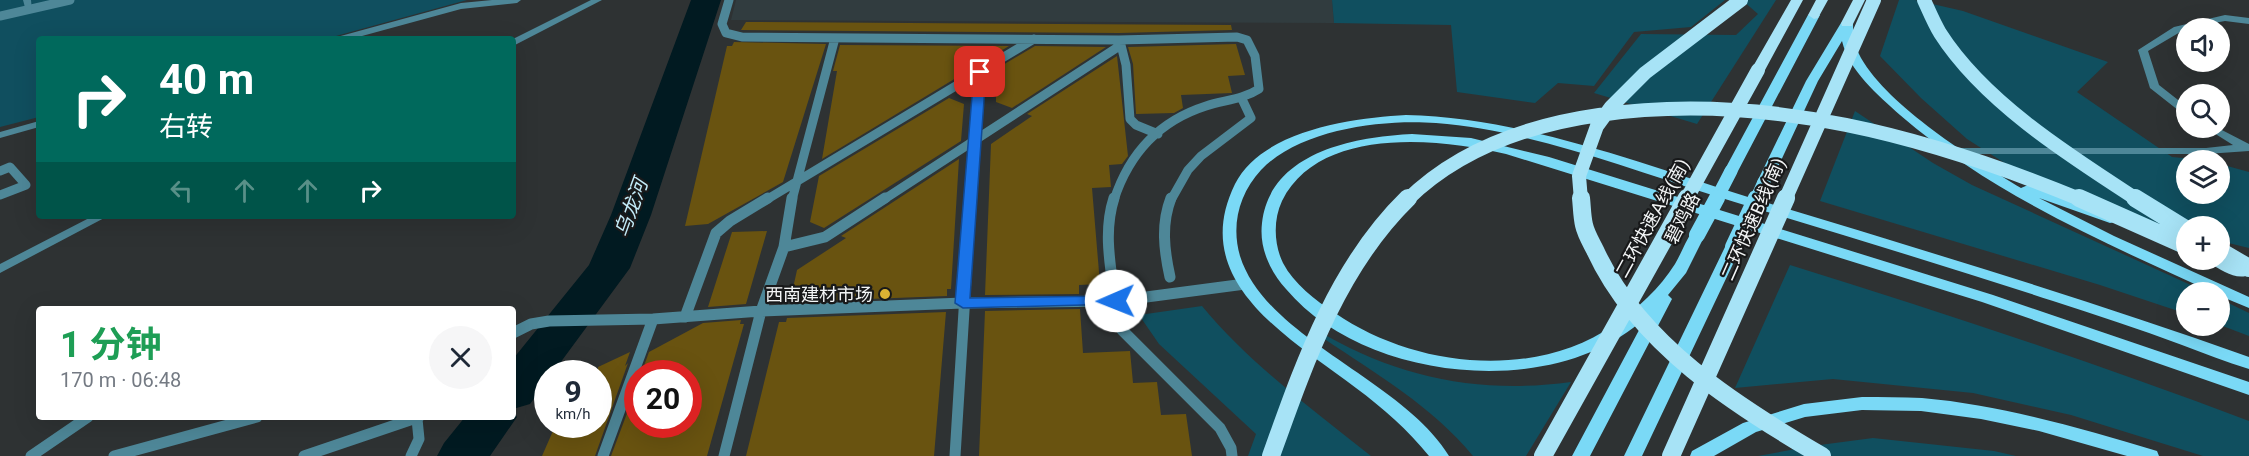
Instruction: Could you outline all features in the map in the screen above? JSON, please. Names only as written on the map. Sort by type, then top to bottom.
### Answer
[{"type":"highway","points":[[1741,0],[1653,67],[1609,110],[1588,143],[1582,161],[1579,182],[1581,213],[1585,230],[1600,263],[1623,297],[1653,332],[1728,395],[1822,456]]},
{"type":"highway","name":"二环快速A线(南)","points":[[1543,456],[1797,0]]},
{"type":"highway","name":"碧鸡路","points":[[1814,15],[1822,0]]},
{"type":"highway","points":[[1847,23],[1859,0]]},
{"type":"highway","name":"二环快速B线(南)","points":[[1671,456],[1874,0]]},
{"type":"highway","points":[[1924,0],[1943,39],[1961,62],[1993,93],[2074,156],[2176,223]]},
{"type":"highway","points":[[1271,456],[1303,368],[1333,302],[1364,250],[1398,208],[1420,187],[1468,154],[1521,132],[1558,122],[1607,113],[1679,108],[1767,113],[1835,123],[1913,141],[2000,167],[2101,206],[2176,240]]},
{"type":"highway","points":[[2230,258],[2249,268]]},
{"type":"highway","points":[[2230,267],[2249,276]]},
{"type":"main road","name":"碧鸡路","points":[[1581,456],[1814,15]]},
{"type":"main road","points":[[1847,23],[1847,40],[1851,50],[1874,83],[1913,120],[1958,154],[2009,188],[2056,214],[2249,303]]},
{"type":"main road","points":[[1633,456],[1812,81],[1847,23]]},
{"type":"main road","points":[[1440,456],[1426,438],[1386,402],[1264,309],[1245,284],[1233,260],[1229,245],[1229,214],[1239,187],[1260,163],[1290,144],[1329,129],[1390,119],[1440,120],[1511,132],[1659,174],[2022,285],[2249,363]]},
{"type":"main road","points":[[1682,265],[1653,304],[1612,335],[1589,346],[1535,362],[1477,365],[1448,363],[1419,358],[1372,342],[1316,309],[1289,283],[1281,270],[1270,244],[1269,218],[1277,195],[1293,175],[1332,152],[1367,142],[1401,138],[1433,138],[1475,143],[1584,172],[1953,287],[2105,337],[2249,389]]},
{"type":"main road","points":[[1958,154],[2058,201],[2176,241]]},
{"type":"main road","points":[[2230,255],[2249,262]]},
{"type":"main road","points":[[1699,456],[1741,431],[1776,418],[1816,408],[1860,404],[1909,404],[1965,410],[2029,422],[2150,456]]},
{"type":"street","points":[[351,36],[460,6],[517,0]]},
{"type":"street","points":[[516,41],[598,0]]},
{"type":"street","points":[[2176,103],[2154,86],[2144,50],[2177,29],[2225,18],[2249,21]]},
{"type":"street","points":[[0,135],[36,125]]},
{"type":"street","points":[[2229,138],[2247,148]]},
{"type":"street","points":[[1958,154],[2206,151],[2247,148]]},
{"type":"street","points":[[0,269],[96,219]]},
{"type":"lane","points":[[0,16],[28,4],[70,0]]},
{"type":"lane","points":[[729,0],[722,24],[726,33],[742,37],[1035,39],[1120,43],[1237,37],[1246,40],[1252,46],[1259,89],[1242,99],[1214,103],[1197,110],[1140,148],[1114,197],[1108,221],[1117,320],[1122,330],[1220,428],[1231,448],[1232,456]]},
{"type":"lane","points":[[724,456],[761,311],[784,247],[795,183],[835,38]]},
{"type":"lane","points":[[685,317],[716,233],[730,221],[1035,39]]},
{"type":"lane","points":[[1120,43],[1126,66],[1130,119],[1136,125],[1158,134]]},
{"type":"lane","points":[[784,247],[825,237],[975,141],[1120,43]]},
{"type":"lane","points":[[955,456],[963,303],[980,72]]},
{"type":"lane","points":[[1170,277],[1163,242],[1164,225],[1173,193],[1186,172],[1204,152],[1251,118],[1242,99]]},
{"type":"lane","points":[[0,171],[10,167],[26,185],[0,195]]},
{"type":"lane","points":[[516,332],[531,324],[549,321],[631,320],[761,311],[963,303],[1116,301],[1245,284]]},
{"type":"lane","points":[[603,456],[653,319]]},
{"type":"lane","points":[[31,456],[84,420]]},
{"type":"lane","points":[[114,456],[246,420]]},
{"type":"lane","points":[[304,456],[412,420]]},
{"type":"lane","points":[[411,456],[417,448],[421,432],[418,420]]},
{"type":"shaded area","points":[[0,0],[467,0],[336,36],[36,36],[36,118],[0,127]]},
{"type":"shaded area","points":[[736,0],[1332,0],[1334,23],[731,20]]},
{"type":"shaded area","points":[[1332,0],[1725,0],[1691,27],[1634,32],[1594,86],[1558,83],[1535,103],[1457,92],[1451,25],[1334,23]]},
{"type":"shaded area","points":[[1742,0],[1776,0],[1697,124],[1594,93],[1641,34],[1736,35],[1758,14]]},
{"type":"shaded area","points":[[1899,0],[1915,0],[1963,11],[2108,62],[2077,92],[2172,157],[2176,157],[2176,204],[2230,204],[2230,167],[2249,172],[2249,248],[2230,243],[2230,216],[2176,216],[2176,230],[2149,224],[2014,169],[1967,139],[1921,98],[1880,56]]},
{"type":"shaded area","points":[[1855,111],[1933,163],[1972,185],[2184,282],[2176,282],[2176,310],[2100,285],[1820,201]]},
{"type":"shaded area","points":[[1790,265],[2021,340],[2249,421],[2249,456],[2203,456],[2071,415],[1973,393],[1833,379],[1735,388]]},
{"type":"shaded area","points":[[2230,304],[2249,313],[2249,336],[2230,329]]},
{"type":"shaded area","points":[[1202,306],[1261,367],[1371,456],[1248,456],[1256,434],[1159,344],[1139,315]]},
{"type":"shaded area","points":[[1327,336],[1385,363],[1445,380],[1507,386],[1571,382],[1526,456],[1473,456],[1457,438],[1421,406],[1323,338]]},
{"type":"shaded area","points":[[1873,438],[1994,451],[2016,456],[1758,456]]},
{"type":"building","points":[[746,22],[1231,25],[1232,30],[1119,33],[741,30]]},
{"type":"building","points":[[734,42],[826,44],[783,182],[708,224],[685,226],[727,46],[732,46]]},
{"type":"building","points":[[1236,44],[1245,75],[1228,76],[1232,93],[1181,95],[1183,108],[1174,113],[1136,114],[1133,64],[1128,47]]},
{"type":"building","points":[[840,45],[1009,46],[822,159],[837,71],[833,71]]},
{"type":"building","points":[[1035,46],[1106,47],[1012,108],[996,102],[996,69]]},
{"type":"building","points":[[1117,56],[1128,156],[1122,164],[1109,165],[1111,187],[1092,188],[1100,284],[1079,285],[1079,294],[985,295],[991,144],[1032,116],[1027,114]]},
{"type":"building","points":[[949,98],[964,104],[961,141],[824,228],[810,222],[819,176]]},
{"type":"building","points":[[959,159],[951,289],[947,289],[947,296],[790,302],[797,270],[846,238],[841,236]]},
{"type":"building","points":[[767,231],[746,304],[708,307],[732,232]]},
{"type":"building","points":[[1080,309],[1083,353],[1130,351],[1133,383],[1157,382],[1161,415],[1186,414],[1192,456],[979,456],[985,311]]},
{"type":"building","points":[[946,312],[934,456],[746,456],[779,322],[786,322],[787,318]]},
{"type":"building","points":[[741,320],[740,324],[744,324],[707,456],[611,456],[624,421],[624,438],[702,438],[702,360],[646,360],[649,352],[703,323]]},
{"type":"building","points":[[630,352],[627,360],[624,360],[624,374],[612,408],[612,360]]},
{"type":"building","points":[[550,438],[601,438],[595,456],[542,456]]},
{"type":"waterway","name":"乌龙河","points":[[516,388],[609,268],[631,215],[706,0]]},
{"type":"waterway","name":"乌龙河","points":[[462,456],[491,420]]},
{"type":"place","name":"西南建材市场","points":[[885,294]]},
{"type":"route","points":[[980,72],[963,303],[1116,301]]}]
